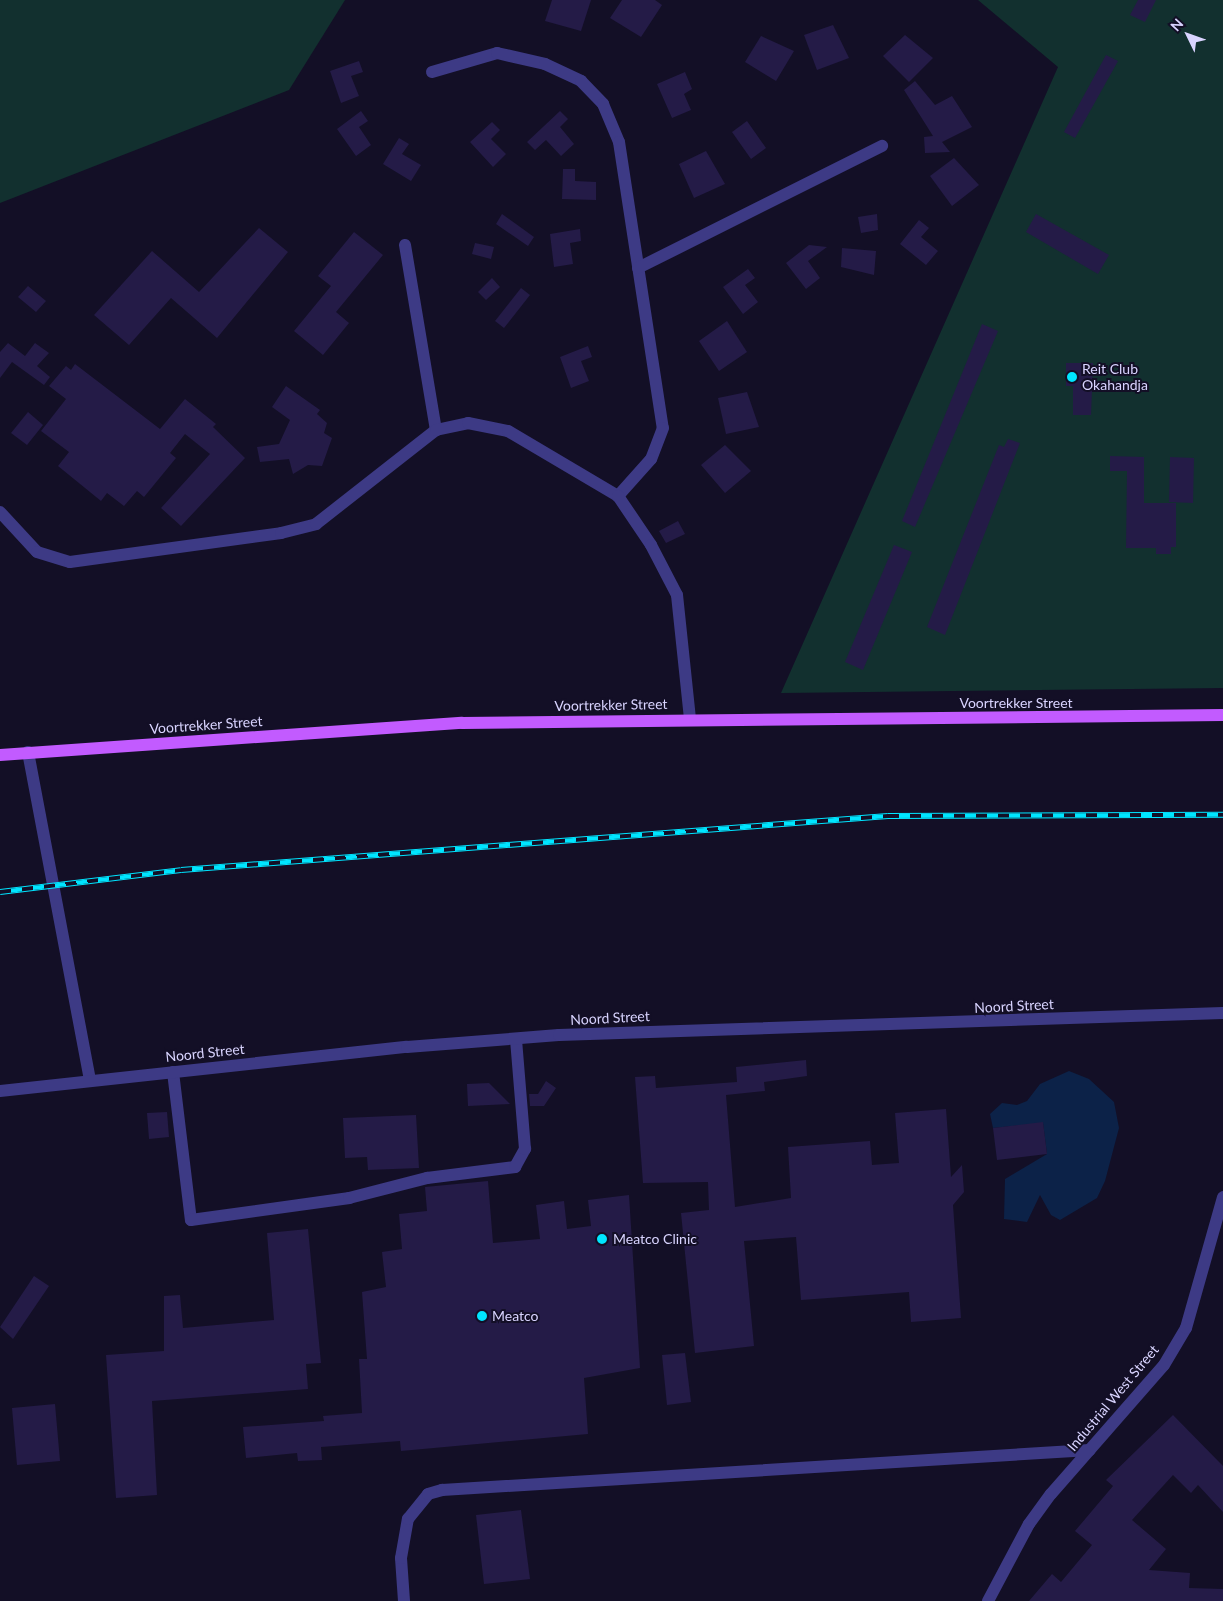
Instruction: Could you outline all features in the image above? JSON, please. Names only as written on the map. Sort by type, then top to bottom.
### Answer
[{"type":"main road","name":"Voortrekker Street","points":[[0,756],[28,752],[462,724],[690,719],[1223,715]]},
{"type":"street","points":[[432,72],[497,53],[545,64],[581,80],[602,104],[619,142],[663,428],[651,459],[618,496]]},
{"type":"street","points":[[638,268],[882,146]]},
{"type":"street","points":[[405,245],[436,430]]},
{"type":"street","points":[[0,512],[38,552],[70,562],[281,533],[316,524],[436,430],[468,423],[508,431],[618,496],[651,545],[677,595],[690,719]]},
{"type":"street","points":[[28,752],[90,1080]]},
{"type":"street","name":"Noord Street","points":[[0,1091],[90,1080],[516,1039],[711,1028],[977,1024],[1223,1013]]},
{"type":"street","points":[[173,1072],[191,1220],[349,1198],[427,1178],[515,1167],[525,1149],[516,1039]]},
{"type":"street","name":"Industrial West Street","points":[[988,1601],[1029,1524],[1164,1365],[1186,1328],[1223,1197]]},
{"type":"street","points":[[404,1601],[401,1558],[408,1519],[428,1494],[442,1490],[1090,1450]]},
{"type":"green space","points":[[0,0],[345,0],[289,90],[0,203]]},
{"type":"green space","name":"Reit Club Okahandja","points":[[978,0],[1223,0],[1223,688],[781,693],[1058,67]]},
{"type":"water","points":[[1069,1071],[1089,1079],[1114,1102],[1119,1128],[1105,1181],[1097,1198],[1060,1220],[1051,1215],[1040,1195],[1027,1222],[1004,1219],[1005,1179],[1047,1154],[1043,1123],[993,1128],[990,1114],[1002,1103],[1017,1105],[1027,1101],[1040,1084]]},
{"type":"building","points":[[552,0],[591,0],[581,31],[545,21]]},
{"type":"building","points":[[622,0],[655,0],[662,5],[641,37],[610,18]]},
{"type":"building","points":[[1138,0],[1156,0],[1145,22],[1130,15]]},
{"type":"building","points":[[833,25],[849,58],[817,70],[804,35]]},
{"type":"building","points":[[905,35],[933,58],[909,82],[883,56]]},
{"type":"building","points":[[761,36],[794,51],[776,81],[745,62]]},
{"type":"building","points":[[1106,55],[1118,61],[1075,138],[1064,132]]},
{"type":"building","points":[[359,61],[363,72],[351,76],[359,96],[341,103],[330,71]]},
{"type":"building","points":[[685,72],[692,89],[684,94],[691,110],[672,118],[657,84]]},
{"type":"building","points":[[915,81],[935,105],[952,96],[972,127],[942,142],[950,152],[925,153],[924,137],[933,136],[904,90]]},
{"type":"building","points":[[361,111],[368,121],[359,127],[371,145],[356,156],[337,129]]},
{"type":"building","points":[[560,111],[568,119],[560,127],[574,144],[561,156],[546,140],[535,150],[527,142]]},
{"type":"building","points":[[747,121],[766,148],[751,159],[732,132]]},
{"type":"building","points":[[492,122],[500,130],[491,139],[506,154],[493,167],[470,142]]},
{"type":"building","points":[[399,138],[409,144],[402,154],[421,165],[411,181],[383,164]]},
{"type":"building","points":[[706,151],[725,184],[694,198],[679,164]]},
{"type":"building","points":[[954,158],[979,185],[952,206],[930,176]]},
{"type":"building","points":[[563,169],[575,169],[575,181],[596,182],[596,200],[562,199]]},
{"type":"building","points":[[502,214],[534,237],[528,246],[496,224]]},
{"type":"building","points":[[877,214],[878,230],[861,233],[858,217]]},
{"type":"building","points":[[1036,214],[1109,255],[1098,274],[1026,232]]},
{"type":"building","points":[[919,220],[929,228],[921,237],[938,251],[926,265],[900,244]]},
{"type":"building","points":[[259,228],[288,252],[217,338],[171,298],[129,345],[94,315],[152,251],[199,292]]},
{"type":"building","points":[[580,229],[581,241],[570,243],[573,264],[554,267],[550,234]]},
{"type":"building","points":[[354,232],[383,255],[336,312],[349,323],[323,355],[294,331],[331,286],[318,276]]},
{"type":"building","points":[[475,243],[494,247],[491,259],[472,254]]},
{"type":"building","points":[[809,245],[827,247],[808,261],[820,278],[806,289],[786,263]]},
{"type":"building","points":[[842,248],[876,251],[874,275],[841,267]]},
{"type":"building","points":[[748,269],[755,278],[745,285],[758,302],[743,314],[723,287]]},
{"type":"building","points":[[492,278],[500,287],[486,300],[478,292]]},
{"type":"building","points":[[28,286],[46,301],[36,312],[18,297]]},
{"type":"building","points":[[521,288],[530,295],[504,328],[495,321]]},
{"type":"building","points":[[727,321],[747,352],[719,371],[699,341]]},
{"type":"building","points":[[982,324],[998,331],[915,527],[902,521]]},
{"type":"building","points":[[8,343],[25,356],[35,343],[49,353],[37,366],[50,377],[44,385],[12,362],[0,378],[0,352]]},
{"type":"building","points":[[588,346],[592,357],[581,361],[589,381],[571,388],[560,357]]},
{"type":"building","points":[[1066,363],[1093,363],[1091,415],[1073,415],[1073,386],[1066,386]]},
{"type":"building","points":[[75,364],[160,429],[185,399],[216,424],[213,427],[245,458],[181,526],[161,508],[210,454],[185,434],[170,453],[176,458],[144,497],[137,491],[124,506],[107,493],[101,501],[58,466],[69,452],[41,431],[66,399],[49,386],[66,366],[71,370]]},
{"type":"building","points":[[286,386],[320,410],[317,414],[327,423],[324,433],[332,438],[322,466],[308,465],[293,474],[289,459],[260,462],[257,447],[279,444],[290,420],[272,407]]},
{"type":"building","points":[[747,392],[759,427],[726,434],[718,398]]},
{"type":"building","points":[[28,412],[43,425],[27,445],[11,433]]},
{"type":"building","points":[[1008,439],[1020,443],[945,635],[927,627],[999,445],[1004,447]]},
{"type":"building","points":[[725,445],[751,471],[725,493],[701,465]]},
{"type":"building","points":[[1110,456],[1144,457],[1144,503],[1176,503],[1176,547],[1171,547],[1171,554],[1156,554],[1156,548],[1126,548],[1127,471],[1110,471]]},
{"type":"building","points":[[1170,457],[1194,458],[1193,503],[1169,502]]},
{"type":"building","points":[[678,521],[685,534],[666,543],[659,531]]},
{"type":"building","points":[[894,545],[912,552],[863,670],[845,662]]},
{"type":"building","points":[[806,1060],[807,1076],[764,1082],[765,1091],[726,1095],[735,1207],[791,1198],[788,1147],[870,1141],[872,1165],[899,1163],[895,1113],[946,1109],[951,1177],[962,1165],[964,1192],[953,1205],[961,1318],[911,1322],[909,1292],[801,1300],[796,1237],[744,1241],[754,1346],[695,1353],[681,1213],[709,1210],[708,1182],[643,1183],[635,1077],[655,1076],[656,1088],[737,1082],[736,1067]]},
{"type":"building","points":[[546,1081],[556,1088],[544,1106],[530,1106],[529,1094],[538,1094]]},
{"type":"building","points":[[489,1083],[510,1104],[468,1106],[467,1084]]},
{"type":"building","points":[[167,1112],[169,1137],[149,1139],[147,1113]]},
{"type":"building","points":[[416,1115],[419,1168],[368,1170],[367,1157],[345,1158],[343,1118]]},
{"type":"building","points":[[1043,1122],[1047,1154],[997,1160],[993,1128]]},
{"type":"building","name":"Meatco","points":[[488,1181],[493,1243],[540,1239],[536,1205],[564,1201],[567,1229],[591,1226],[588,1200],[629,1195],[640,1368],[584,1378],[588,1434],[401,1451],[400,1441],[321,1447],[322,1460],[298,1461],[297,1453],[246,1458],[243,1427],[324,1421],[323,1416],[362,1413],[359,1359],[367,1359],[362,1292],[386,1287],[382,1252],[402,1249],[399,1214],[427,1211],[425,1187]]},
{"type":"building","points":[[308,1229],[321,1363],[306,1364],[308,1389],[152,1401],[157,1495],[116,1498],[106,1355],[164,1351],[164,1296],[180,1295],[183,1328],[274,1320],[267,1233]]},
{"type":"building","points":[[34,1276],[49,1286],[13,1339],[0,1327]]},
{"type":"building","points":[[685,1353],[691,1402],[667,1405],[662,1355]]},
{"type":"building","points":[[55,1404],[60,1461],[17,1465],[12,1408]]},
{"type":"building","points":[[1173,1415],[1223,1466],[1223,1512],[1198,1485],[1191,1493],[1173,1475],[1132,1520],[1166,1549],[1149,1570],[1190,1573],[1189,1588],[1223,1589],[1223,1601],[1029,1601],[1052,1574],[1061,1582],[1092,1545],[1075,1531],[1113,1486],[1106,1480]]},
{"type":"building","points":[[521,1510],[530,1579],[484,1584],[476,1515]]},
{"type":"railway","points":[[0,892],[181,870],[888,816],[1223,815]]},
{"type":"place","name":"Reit Club Okahandja","points":[[1072,377]]},
{"type":"place","name":"Meatco Clinic","points":[[602,1239]]},
{"type":"place","name":"Meatco","points":[[482,1316]]}]
